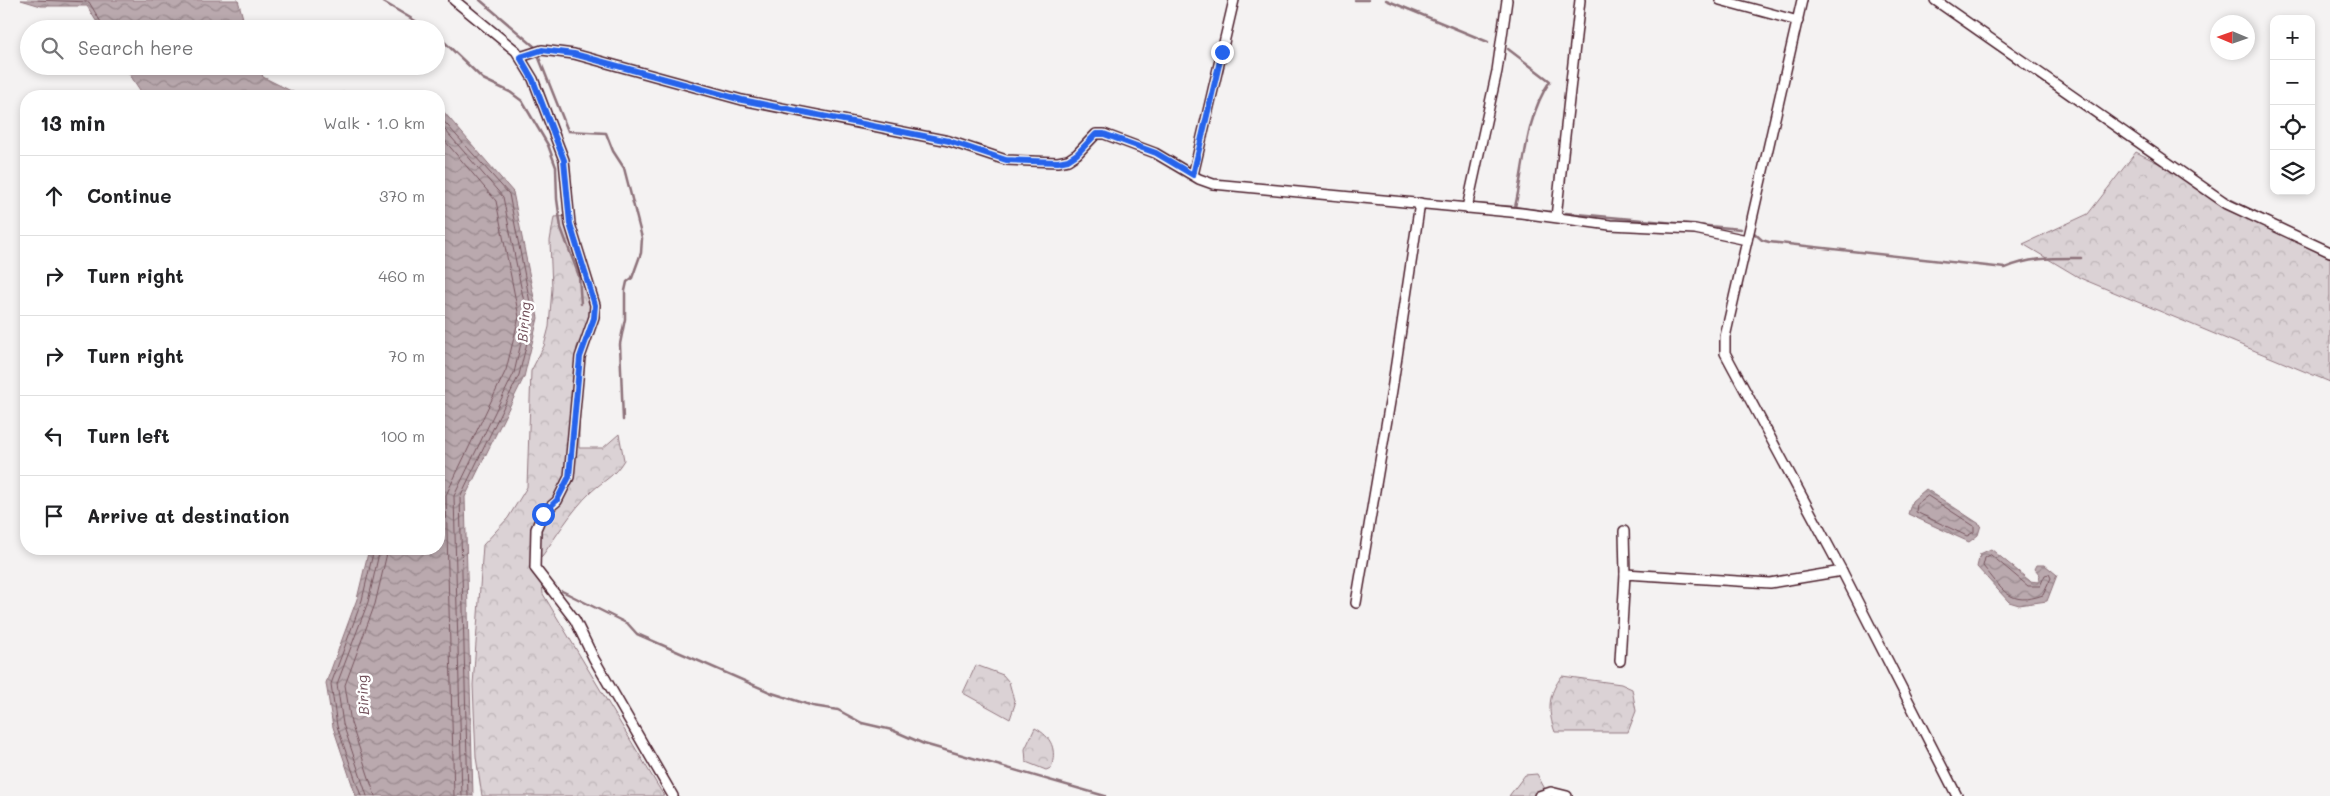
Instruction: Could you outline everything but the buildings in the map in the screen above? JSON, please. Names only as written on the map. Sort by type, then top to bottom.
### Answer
[{"type":"street","points":[[454,0],[500,36],[520,57],[533,80],[564,160],[570,224],[595,305],[594,318],[580,357],[569,477],[557,500],[543,514],[536,529],[535,568],[575,620],[594,659],[673,796]]},
{"type":"street","points":[[1193,175],[1234,0]]},
{"type":"street","points":[[1467,208],[1497,71],[1506,0]]},
{"type":"street","points":[[1556,217],[1580,0]]},
{"type":"street","points":[[1720,0],[1798,21]]},
{"type":"street","points":[[1802,0],[1725,337],[1725,353],[1842,570],[1956,796]]},
{"type":"street","points":[[1935,0],[2227,204],[2330,252]]},
{"type":"street","points":[[520,57],[542,50],[574,54],[742,100],[949,141],[1006,160],[1058,162],[1068,160],[1077,154],[1096,134],[1104,134],[1156,153],[1193,175],[1213,184],[1556,217],[1610,225],[1694,229],[1747,240]]},
{"type":"street","points":[[1356,603],[1392,390],[1420,203]]},
{"type":"street","points":[[1620,661],[1625,574],[1624,532]]},
{"type":"street","points":[[1625,574],[1770,583],[1842,570]]},
{"type":"street","points":[[1539,796],[1551,792],[1567,796]]},
{"type":"green space","points":[[2136,152],[2330,248],[2330,382],[2080,278],[2023,244],[2088,214]]},
{"type":"green space","points":[[568,216],[580,273],[595,291],[591,322],[577,347],[575,368],[579,402],[579,448],[603,448],[619,434],[624,460],[612,475],[591,492],[577,507],[540,559],[543,594],[664,796],[482,796],[476,757],[473,685],[483,545],[508,518],[527,487],[531,371],[544,346],[549,327],[552,288],[550,241],[554,217]]},
{"type":"green space","points":[[976,665],[1003,675],[1009,682],[1015,704],[1010,719],[963,693]]},
{"type":"green space","points":[[1562,676],[1621,684],[1632,689],[1636,711],[1628,732],[1555,732],[1550,702],[1554,689]]},
{"type":"green space","points":[[1035,728],[1046,736],[1052,745],[1053,761],[1051,768],[1046,770],[1026,762],[1025,749]]},
{"type":"green space","points":[[1537,774],[1546,791],[1545,796],[1509,796],[1525,775]]},
{"type":"water","points":[[21,0],[238,0],[244,20],[96,20],[87,6],[41,6]]},
{"type":"water","points":[[130,75],[262,75],[289,90],[140,90]]},
{"type":"water","name":"Biring","points":[[445,113],[513,192],[538,318],[524,377],[465,497],[473,796],[356,796],[333,727],[326,683],[357,599],[368,555],[445,555]]},
{"type":"water","points":[[1926,489],[1981,525],[1978,535],[1969,542],[1908,514],[1912,501]]},
{"type":"water","points":[[1991,549],[2030,581],[2038,582],[2040,575],[2035,569],[2037,565],[2045,565],[2057,575],[2047,601],[2019,605],[2009,602],[1977,567],[1980,554]]},
{"type":"waterway","points":[[380,0],[414,20]]},
{"type":"waterway","points":[[480,0],[535,47]]},
{"type":"waterway","points":[[1355,0],[1368,0]]},
{"type":"waterway","points":[[1386,0],[1488,42]]},
{"type":"waterway","points":[[445,43],[483,79],[510,92],[522,101],[548,145],[556,167],[557,199],[561,228],[579,276],[581,304]]},
{"type":"waterway","points":[[1508,49],[1550,81],[1535,110],[1515,207],[1549,212]]},
{"type":"waterway","points":[[539,58],[568,131],[606,133],[613,151],[624,168],[642,238],[641,253],[632,278],[627,282],[625,291],[625,319],[620,344],[623,420]]},
{"type":"waterway","points":[[1473,204],[1515,207]]},
{"type":"waterway","points":[[1566,213],[1741,229]]},
{"type":"waterway","points":[[1752,231],[1762,240],[1769,242],[2005,268],[2033,260],[2081,258]]},
{"type":"waterway","points":[[562,591],[628,624],[637,634],[772,693],[813,706],[838,710],[862,723],[892,730],[924,744],[1105,796]]},
{"type":"route","points":[[543,514],[557,500],[569,477],[575,428],[580,357],[594,318],[595,305],[570,224],[564,160],[533,80],[526,64],[520,57],[542,50],[574,54],[674,83],[742,100],[949,141],[1006,160],[1058,162],[1068,160],[1077,154],[1089,138],[1096,134],[1104,134],[1156,153],[1193,175],[1222,52]]}]
